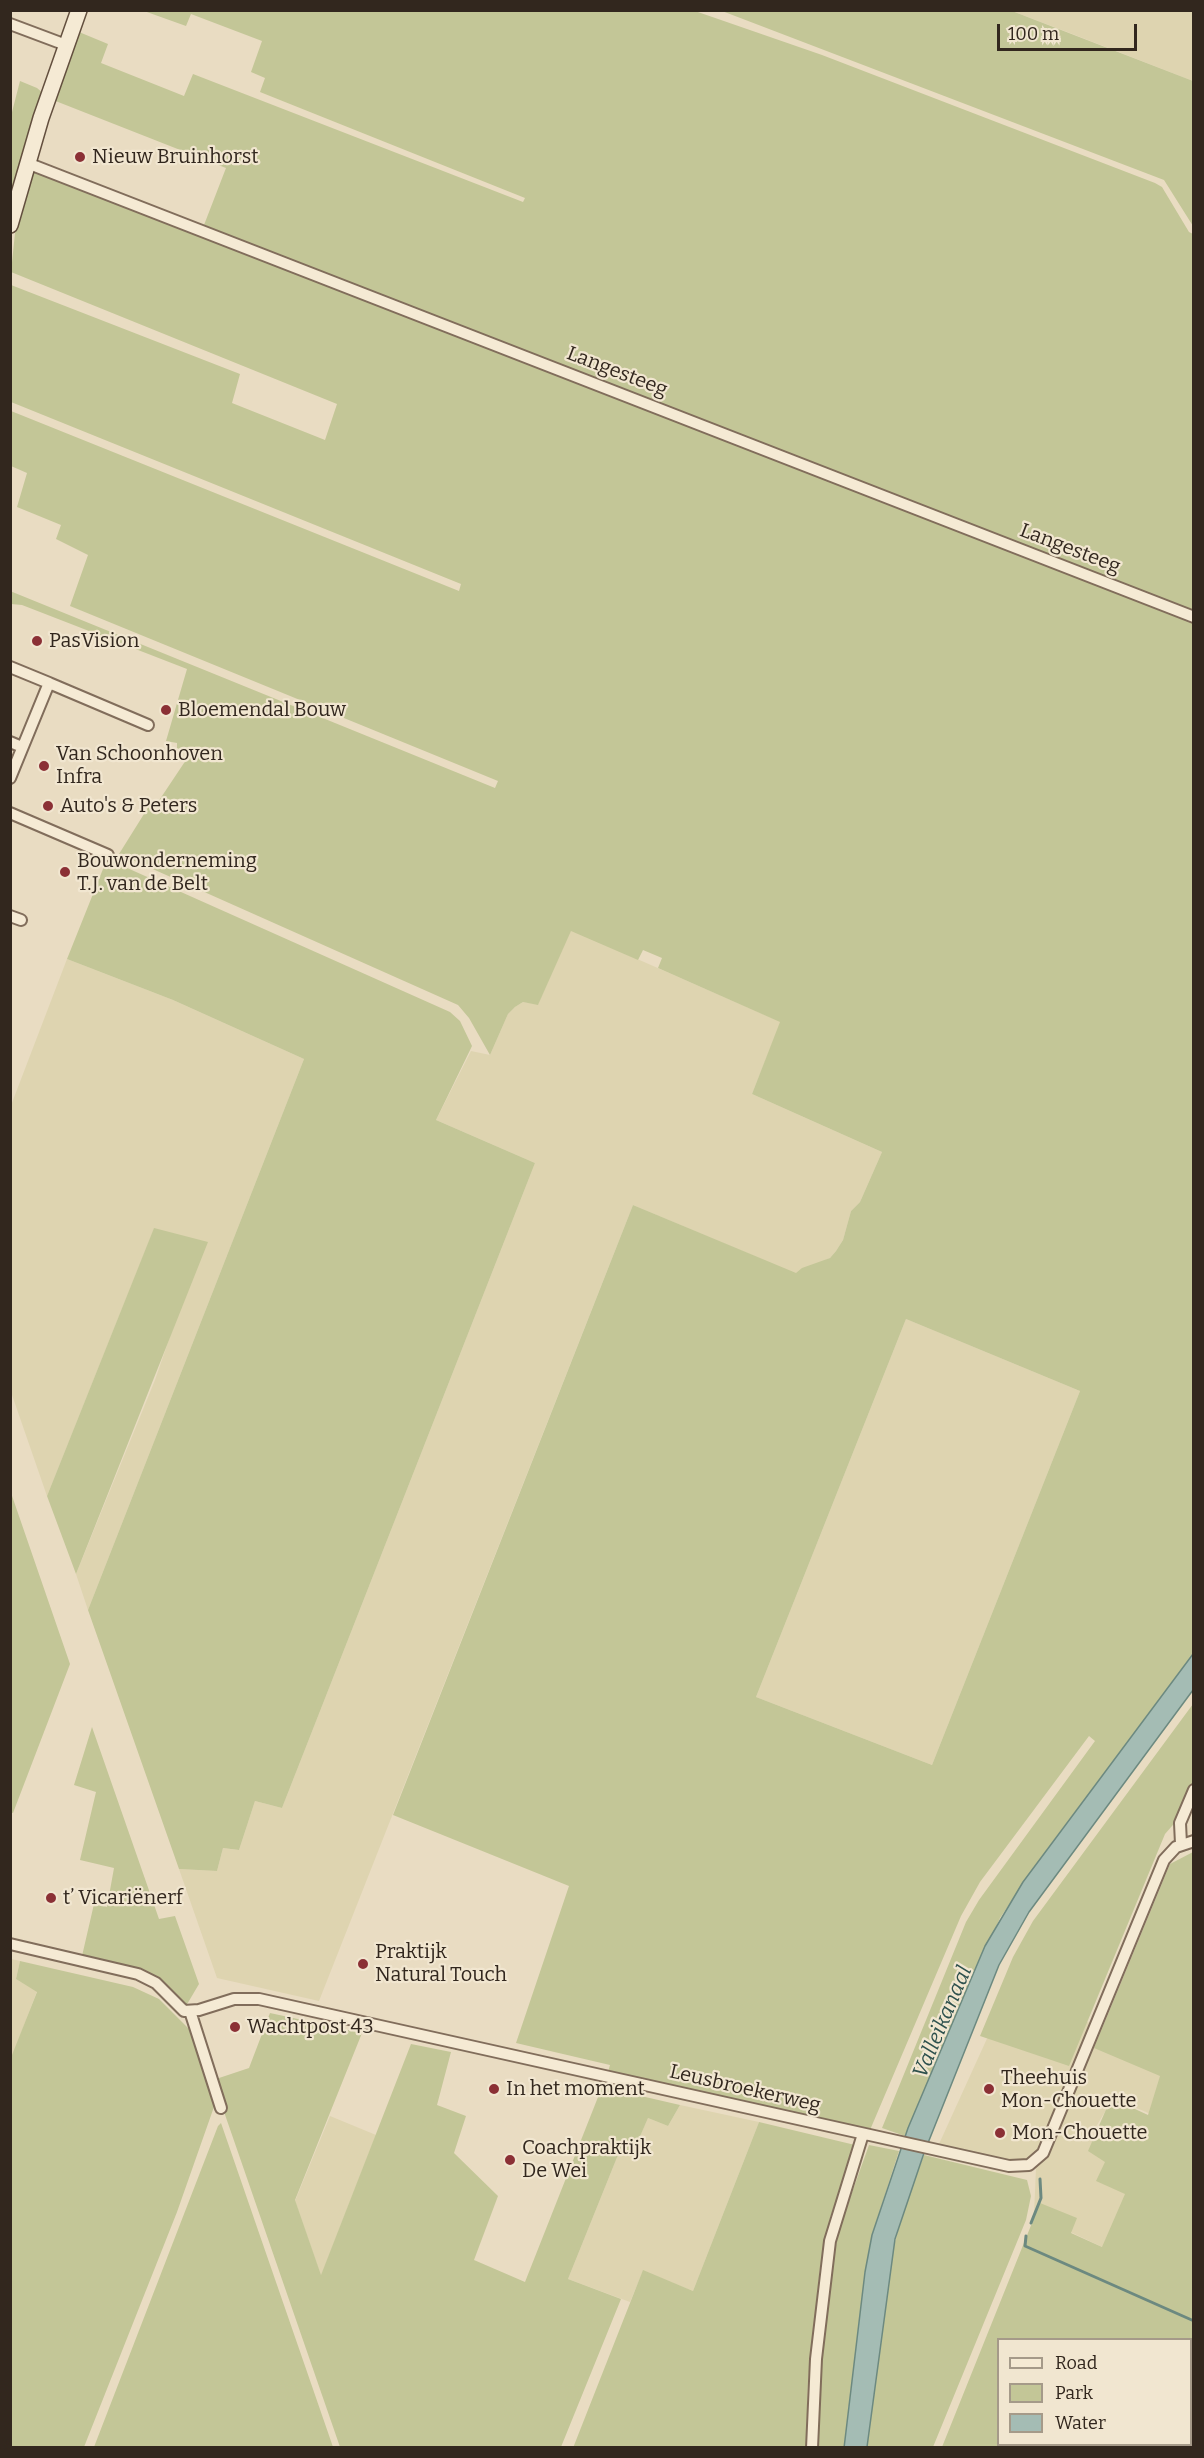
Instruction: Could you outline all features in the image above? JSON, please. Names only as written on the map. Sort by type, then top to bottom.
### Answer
[{"type":"street","points":[[10,225],[27,163],[79,10]]},
{"type":"street","points":[[10,24],[66,45]]},
{"type":"street","name":"Langesteeg","points":[[27,163],[1194,617]]},
{"type":"street","points":[[10,667],[148,725]]},
{"type":"street","points":[[10,778],[14,760],[22,747],[49,683]]},
{"type":"street","points":[[10,742],[22,747]]},
{"type":"street","points":[[10,813],[108,855]]},
{"type":"street","points":[[1194,1790],[1180,1823],[1181,1844],[1194,1841]]},
{"type":"street","name":"Leusbroekerweg","points":[[190,2011],[234,1999],[259,1999],[1009,2166],[1029,2164],[1043,2153],[1164,1860],[1181,1844]]},
{"type":"street","points":[[10,1944],[138,1974],[156,1983],[180,2008],[190,2011],[221,2108]]},
{"type":"street","points":[[812,2448],[816,2359],[830,2241],[863,2134]]},
{"type":"shaded area","points":[[1012,11],[1193,11],[1193,81],[1075,35]]},
{"type":"shaded area","points":[[571,930],[781,1022],[752,1094],[882,1152],[860,1202],[851,1211],[843,1240],[836,1251],[830,1258],[796,1274],[633,1205],[319,2001],[217,1978],[179,1869],[217,1871],[223,1848],[239,1850],[255,1801],[282,1808],[535,1163],[436,1120],[471,1051],[490,1055],[508,1014],[523,1002],[538,1004]]},
{"type":"shaded area","points":[[67,959],[173,1000],[304,1059],[88,1610],[76,1574],[155,1380],[174,1325],[154,1229],[47,1496],[11,1392],[10,1108]]},
{"type":"shaded area","points":[[906,1319],[1080,1391],[932,1765],[756,1697]]},
{"type":"shaded area","points":[[11,1959],[20,1961],[16,1979],[37,1991],[11,2060]]},
{"type":"shaded area","points":[[1010,1988],[1115,2034],[1193,2090],[1193,2132],[1113,2098],[1090,2137],[1139,2171],[1113,2252],[1034,2215],[1036,2168],[939,2144]]},
{"type":"shaded area","points":[[680,2105],[759,2122],[693,2291],[643,2271],[630,2302],[568,2279],[620,2150],[632,2154],[648,2118],[668,2126]]},
{"type":"shaded area","points":[[330,2116],[376,2135],[321,2276],[295,2201]]},
{"type":"green space","points":[[144,11],[695,11],[822,55],[1162,187],[1189,232],[1193,234],[1193,614],[204,225],[226,168],[53,100],[79,32],[108,44],[101,63],[184,96],[193,74],[523,202],[525,198],[260,92],[265,78],[251,72],[262,41],[191,14],[186,26]]},
{"type":"green space","points":[[722,11],[1012,11],[1193,81],[1193,226],[1164,180]]},
{"type":"green space","points":[[20,81],[37,88],[44,94],[11,199],[11,116]]},
{"type":"green space","points":[[37,170],[1193,623],[1193,1654],[1042,1856],[1000,1918],[905,2136],[882,2128],[966,1922],[979,1900],[1095,1741],[1089,1736],[980,1882],[961,1916],[870,2130],[608,2072],[610,2065],[516,2043],[569,1886],[393,1815],[633,1205],[796,1273],[802,1268],[830,1258],[836,1251],[843,1240],[851,1211],[860,1202],[882,1152],[752,1094],[780,1022],[658,968],[662,958],[643,950],[638,960],[571,931],[538,1005],[523,1002],[508,1014],[490,1055],[469,1018],[458,1005],[119,854],[149,806],[160,799],[190,754],[177,748],[177,743],[166,741],[187,669],[22,605],[11,604],[10,591],[495,788],[498,781],[70,606],[88,555],[56,539],[61,525],[17,507],[27,473],[11,466],[11,411],[459,591],[461,584],[11,402],[11,285],[240,374],[232,403],[325,440],[337,404],[11,272],[15,233],[31,172]],"holes":[[[906,1319],[1080,1391],[932,1765],[756,1697]]]},
{"type":"green space","points":[[107,859],[450,1012],[460,1021],[472,1046],[436,1120],[535,1163],[282,1808],[255,1801],[239,1850],[223,1848],[217,1871],[179,1869],[88,1610],[304,1059],[173,1000],[67,959]]},
{"type":"green space","points":[[154,1228],[208,1242],[76,1574],[47,1496]]},
{"type":"green space","points":[[10,1490],[70,1664],[13,1813],[10,1812]]},
{"type":"green space","points":[[1193,1704],[1193,1782],[1179,1818],[1165,1834],[1069,2066],[980,2036],[1013,1957],[1033,1921]]},
{"type":"green space","points":[[92,1727],[159,1919],[175,1916],[199,1984],[186,2006],[158,1980],[143,1970],[82,1956],[94,1904],[107,1907],[114,1868],[80,1860],[96,1792],[74,1785]]},
{"type":"green space","points":[[1193,1852],[1193,2447],[942,2447],[1040,2203],[1077,2218],[1071,2233],[1102,2247],[1125,2194],[1096,2181],[1105,2162],[1088,2151],[1111,2098],[1148,2115],[1160,2076],[1094,2048],[1170,1864]]},
{"type":"green space","points":[[20,1961],[133,1987],[159,1999],[193,2033],[215,2104],[177,2212],[84,2447],[11,2447],[10,2060],[37,1992],[16,1979]]},
{"type":"green space","points":[[270,2013],[362,2033],[295,2200],[321,2275],[411,2044],[451,2052],[437,2105],[466,2116],[454,2153],[498,2196],[474,2260],[525,2282],[602,2087],[680,2105],[668,2126],[648,2118],[632,2155],[620,2150],[568,2279],[621,2299],[561,2447],[340,2447],[213,2080],[249,2068]]},
{"type":"green space","points":[[759,2122],[855,2145],[830,2218],[820,2268],[808,2381],[806,2447],[573,2448],[643,2270],[693,2291]]},
{"type":"green space","points":[[221,2123],[333,2447],[94,2447],[218,2126]]},
{"type":"green space","points":[[869,2145],[899,2151],[872,2235],[865,2272],[844,2447],[816,2448],[820,2367],[831,2270],[840,2226]]},
{"type":"green space","points":[[924,2155],[1027,2180],[1031,2196],[1026,2220],[933,2447],[867,2448],[890,2260],[904,2209]]},
{"type":"water","points":[[1193,1654],[1193,1690],[1029,1912],[999,1965],[924,2153],[895,2239],[867,2447],[844,2448],[865,2272],[872,2235],[908,2128],[985,1946],[1023,1882]]},
{"type":"waterway","points":[[1031,2223],[1041,2198],[1040,2179]]},
{"type":"waterway","points":[[1026,2236],[1025,2246],[1194,2321]]},
{"type":"place","name":"Nieuw Bruinhorst","points":[[80,157]]},
{"type":"place","name":"PasVision","points":[[37,641]]},
{"type":"place","name":"Bloemendal Bouw","points":[[166,710]]},
{"type":"place","name":"Van Schoonhoven Infra","points":[[44,766]]},
{"type":"place","name":"Auto's & Peters","points":[[48,806]]},
{"type":"place","name":"Bouwonderneming T.J. van de Belt","points":[[65,872]]},
{"type":"place","name":"t’ Vicariënerf","points":[[51,1898]]},
{"type":"place","name":"Praktijk Natural Touch","points":[[363,1964]]},
{"type":"place","name":"Wachtpost 43","points":[[235,2027]]},
{"type":"place","name":"In het moment","points":[[494,2089]]},
{"type":"place","name":"Theehuis Mon-Chouette","points":[[989,2089]]},
{"type":"place","name":"Mon-Chouette","points":[[1000,2133]]},
{"type":"place","name":"Coachpraktijk De Wei","points":[[510,2160]]},
{"type":"water label","name":"Valleikanaal","points":[[943,2022]]}]
